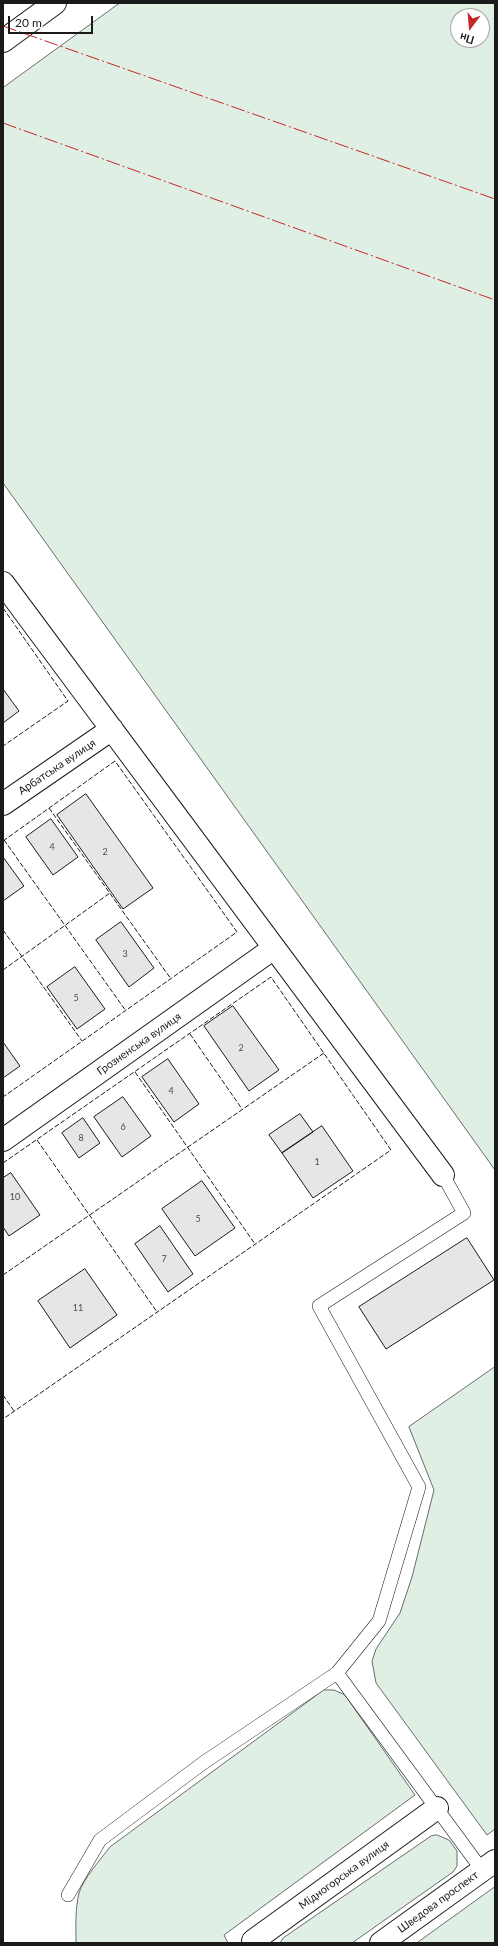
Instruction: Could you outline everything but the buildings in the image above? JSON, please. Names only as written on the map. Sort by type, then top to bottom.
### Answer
[{"type":"street","points":[[3,41],[56,3]]},
{"type":"street","points":[[3,583],[443,1175]]},
{"type":"street","name":"Арбатська вулиця","points":[[3,804],[112,729]]},
{"type":"street","name":"Грозненська вулиця","points":[[3,1140],[274,948]]},
{"type":"street","name":"Мідногорська вулиця","points":[[254,1943],[253,1942],[437,1808]]},
{"type":"street","name":"Шведова проспект","points":[[381,1943],[489,1865]]},
{"type":"lane","points":[[68,1895],[100,1840],[203,1763],[337,1673],[379,1621],[419,1487],[320,1306],[464,1213],[443,1175]]},
{"type":"lane","points":[[337,1673],[437,1808],[489,1865]]},
{"type":"green space","points":[[120,3],[495,3],[495,1170],[3,483],[3,88]]},
{"type":"green space","points":[[495,1367],[495,1829],[487,1835],[376,1683],[372,1661],[376,1649],[400,1613],[412,1577],[434,1490],[409,1427]]},
{"type":"green space","points":[[324,1690],[334,1690],[345,1695],[415,1795],[224,1935],[228,1943],[76,1943],[76,1912],[81,1887],[88,1875],[110,1847]]},
{"type":"green space","points":[[437,1835],[449,1840],[457,1851],[457,1866],[453,1872],[352,1943],[280,1943],[283,1938],[431,1836]]},
{"type":"green space","points":[[495,1887],[495,1943],[417,1943]]},
{"type":"fence","points":[[3,608],[68,701],[3,746]]},
{"type":"fence","points":[[3,841],[115,761],[237,932],[3,1097]]},
{"type":"fence","points":[[49,808],[171,979]]},
{"type":"fence","points":[[4,840],[126,1011]]},
{"type":"fence","points":[[3,970],[110,893]]},
{"type":"fence","points":[[3,930],[82,1041]]},
{"type":"fence","points":[[3,1163],[271,977],[391,1150],[3,1419]]},
{"type":"fence","points":[[190,1034],[242,1109]]},
{"type":"fence","points":[[3,1275],[324,1053]]},
{"type":"fence","points":[[135,1072],[255,1244]]},
{"type":"fence","points":[[37,1140],[157,1312]]},
{"type":"fence","points":[[3,1395],[14,1411]]},
{"type":"power","points":[[3,26],[495,199]]},
{"type":"power","points":[[3,123],[495,300]]}]
